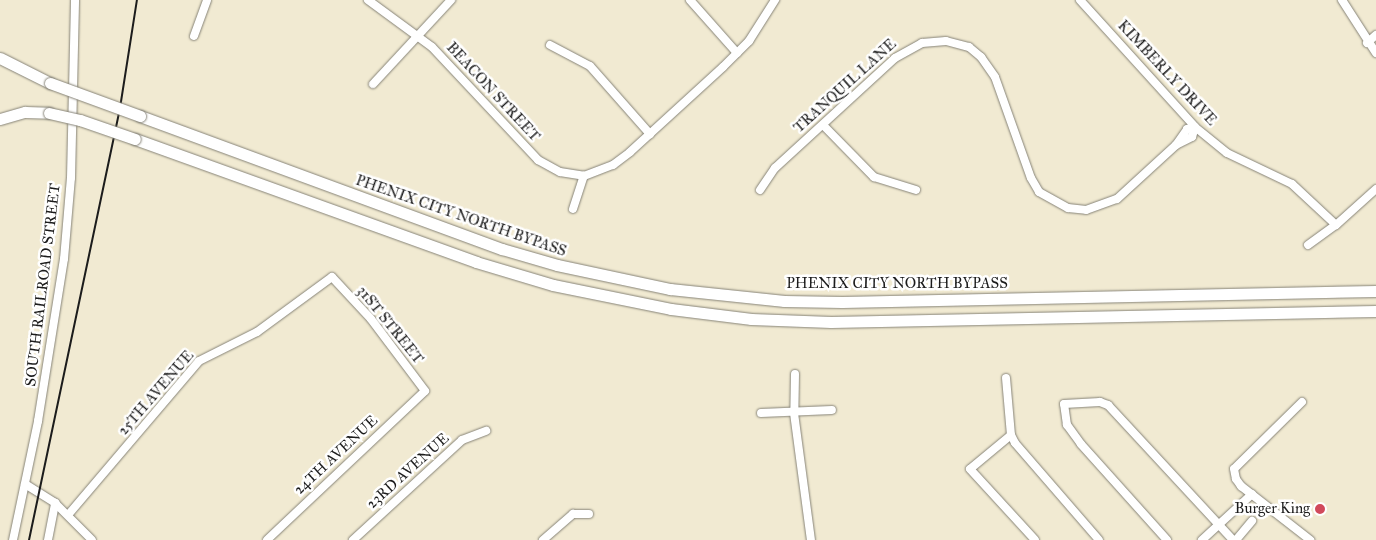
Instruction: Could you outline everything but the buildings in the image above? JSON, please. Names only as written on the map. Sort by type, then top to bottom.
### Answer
[{"type":"highway","name":"PHENIX CITY NORTH BYPASS","points":[[0,58],[34,77],[502,249],[557,266],[670,290],[784,301],[842,302],[1376,291]]},
{"type":"highway","points":[[0,119],[25,112],[49,113],[80,120],[476,262],[553,285],[671,309],[751,319],[831,322],[1376,311]]},
{"type":"highway","points":[[1349,291],[1376,285]]},
{"type":"street","name":"SOUTH RAILROAD STREET","points":[[13,540],[40,412],[64,259],[71,170],[75,0]]},
{"type":"street","points":[[194,36],[207,0]]},
{"type":"street","name":"BEACON STREET","points":[[368,0],[416,34],[538,160],[560,172],[584,176]]},
{"type":"street","points":[[373,84],[416,34],[451,0]]},
{"type":"street","points":[[690,0],[737,53]]},
{"type":"street","points":[[573,210],[584,176],[612,165],[650,134],[749,41],[775,0]]},
{"type":"street","name":"KIMBERLY DRIVE","points":[[1080,0],[1195,127],[1227,153],[1292,184],[1336,225]]},
{"type":"street","points":[[1342,0],[1367,43],[1376,53]]},
{"type":"street","points":[[1367,43],[1376,35]]},
{"type":"street","name":"TRANQUIL LANE","points":[[760,190],[775,168],[908,49],[922,43],[946,41],[969,47],[982,57],[995,77],[1031,178],[1039,192],[1052,202],[1086,210],[1103,207],[1117,199],[1176,145],[1192,137],[1195,127]]},
{"type":"street","points":[[550,45],[590,66],[650,134]]},
{"type":"street","points":[[823,125],[874,177],[916,190]]},
{"type":"street","points":[[1308,245],[1336,225],[1376,189]]},
{"type":"street","name":"31ST STREET","points":[[332,277],[371,319],[425,391]]},
{"type":"street","name":"25TH AVENUE","points":[[68,515],[199,361],[257,332],[332,277]]},
{"type":"street","points":[[795,374],[794,413],[811,540]]},
{"type":"street","points":[[1006,378],[1011,435],[1036,469],[1099,540]]},
{"type":"street","name":"24TH AVENUE","points":[[267,540],[425,391]]},
{"type":"street","points":[[1167,540],[1081,444],[1067,425],[1064,404],[1100,402],[1108,405],[1219,527],[1235,540],[1252,520]]},
{"type":"street","points":[[1302,402],[1234,469],[1236,479],[1252,494],[1310,540]]},
{"type":"street","points":[[761,414],[832,410]]},
{"type":"street","name":"23RD AVENUE","points":[[353,540],[462,440],[486,431]]},
{"type":"street","points":[[1011,435],[970,468],[1034,540]]},
{"type":"street","points":[[25,484],[55,503],[92,540]]},
{"type":"street","points":[[1202,540],[1219,527],[1252,494]]},
{"type":"street","points":[[48,540],[55,503]]},
{"type":"street","points":[[543,540],[573,514],[589,514]]},
{"type":"railway","points":[[29,540],[120,108],[137,0]]},
{"type":"place","name":"Burger King","points":[[1320,509]]}]
